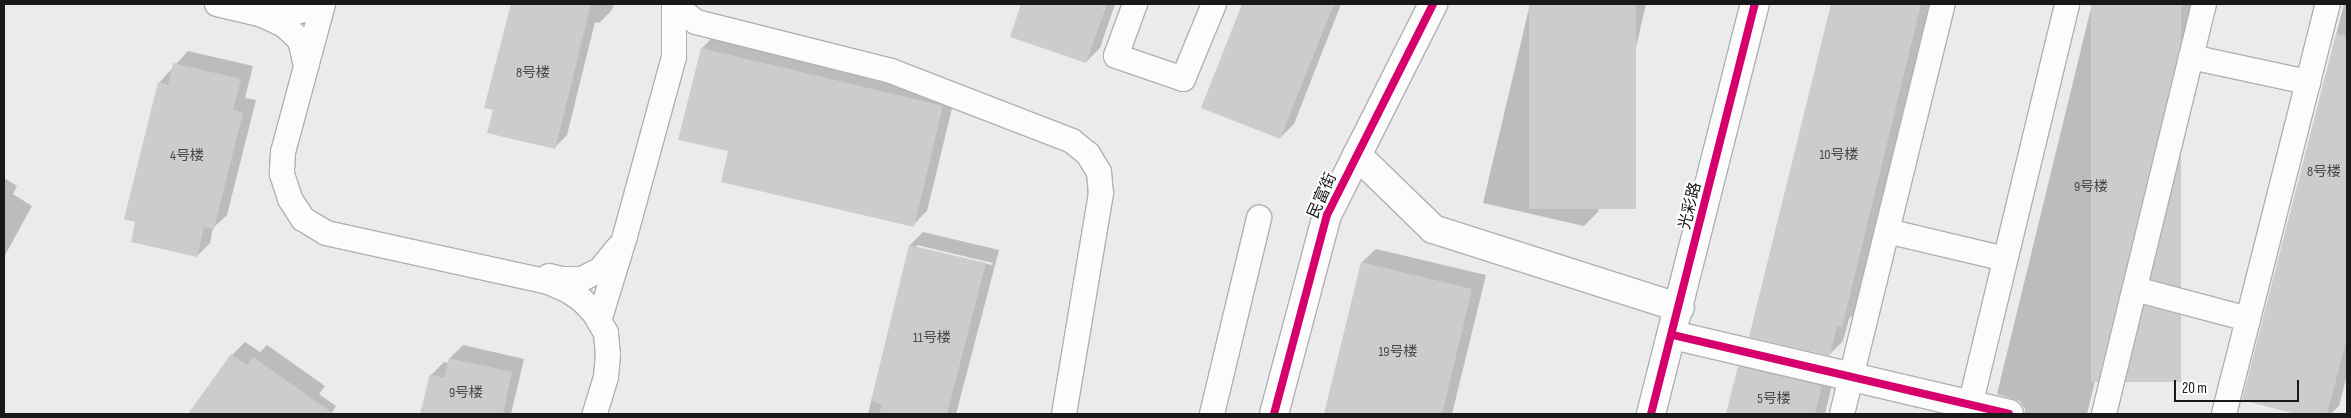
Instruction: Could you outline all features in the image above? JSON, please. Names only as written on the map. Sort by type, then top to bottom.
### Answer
[{"type":"street","name":"民富街","points":[[1274,414],[1327,215],[1433,4]]},
{"type":"street","name":"光彩路","points":[[1651,414],[1680,308],[1755,4]]},
{"type":"street","points":[[1357,155],[1433,229],[1680,308]]},
{"type":"street","points":[[1673,334],[1851,377],[1969,410],[2009,414]]},
{"type":"lane","points":[[217,4],[263,15],[284,25],[300,40],[306,66]]},
{"type":"lane","points":[[263,15],[287,15],[303,10],[310,4]]},
{"type":"lane","points":[[323,4],[283,152],[282,174],[290,199],[303,220],[326,233],[548,282],[567,290],[582,300],[600,321],[606,334],[608,354],[606,377],[595,414]]},
{"type":"lane","points":[[600,321],[674,57],[675,4]]},
{"type":"lane","points":[[675,4],[696,22],[892,70],[1072,141],[1088,154],[1099,172],[1101,193],[1064,414]]},
{"type":"lane","points":[[1135,4],[1116,56],[1183,79],[1214,4]]},
{"type":"lane","points":[[1842,414],[1944,4]]},
{"type":"lane","points":[[1969,410],[2067,4]]},
{"type":"lane","points":[[2104,414],[2204,4]]},
{"type":"lane","points":[[2224,414],[2328,4]]},
{"type":"lane","points":[[2191,57],[2308,82]]},
{"type":"lane","points":[[1212,414],[1259,218]]},
{"type":"lane","points":[[1887,231],[2005,260]]},
{"type":"lane","points":[[459,263],[480,260],[562,279],[582,279],[600,270],[614,254],[625,236]]},
{"type":"lane","points":[[2134,289],[2248,319]]},
{"type":"building","points":[[511,4],[591,4],[555,149],[487,133],[493,110],[484,108]]},
{"type":"building","points":[[1021,4],[1107,4],[1086,63],[1010,37]]},
{"type":"building","points":[[1242,4],[1334,4],[1280,139],[1201,108]]},
{"type":"building","points":[[1529,4],[1636,4],[1636,209],[1529,209]]},
{"type":"building","points":[[1831,4],[1921,4],[1842,328],[1837,326],[1830,356],[1749,337]]},
{"type":"building","points":[[2091,4],[2181,4],[2181,382],[2091,382]]},
{"type":"building","points":[[2336,34],[2347,36],[2347,338],[2327,414],[2296,414],[2242,400]]},
{"type":"building","points":[[701,48],[943,106],[914,227],[721,182],[728,151],[678,140]]},
{"type":"building","points":[[173,63],[241,79],[233,110],[243,113],[214,229],[204,227],[197,257],[131,242],[135,222],[124,219],[158,82],[168,85]]},
{"type":"building","points":[[909,245],[986,263],[947,414],[879,414],[882,404],[871,401]]},
{"type":"building","points":[[1361,262],[1472,289],[1442,414],[1324,414]]},
{"type":"building","points":[[231,354],[247,365],[253,357],[334,414],[188,414]]},
{"type":"building","points":[[449,358],[512,372],[503,414],[420,414],[430,374],[444,378]]},
{"type":"building","points":[[1738,366],[1822,386],[1815,414],[1726,414]]},
{"type":"cycle path","points":[[1274,414],[1327,215],[1433,4]]},
{"type":"cycle path","points":[[1651,414],[1755,4]]},
{"type":"cycle path","points":[[1673,335],[2009,414]]}]
